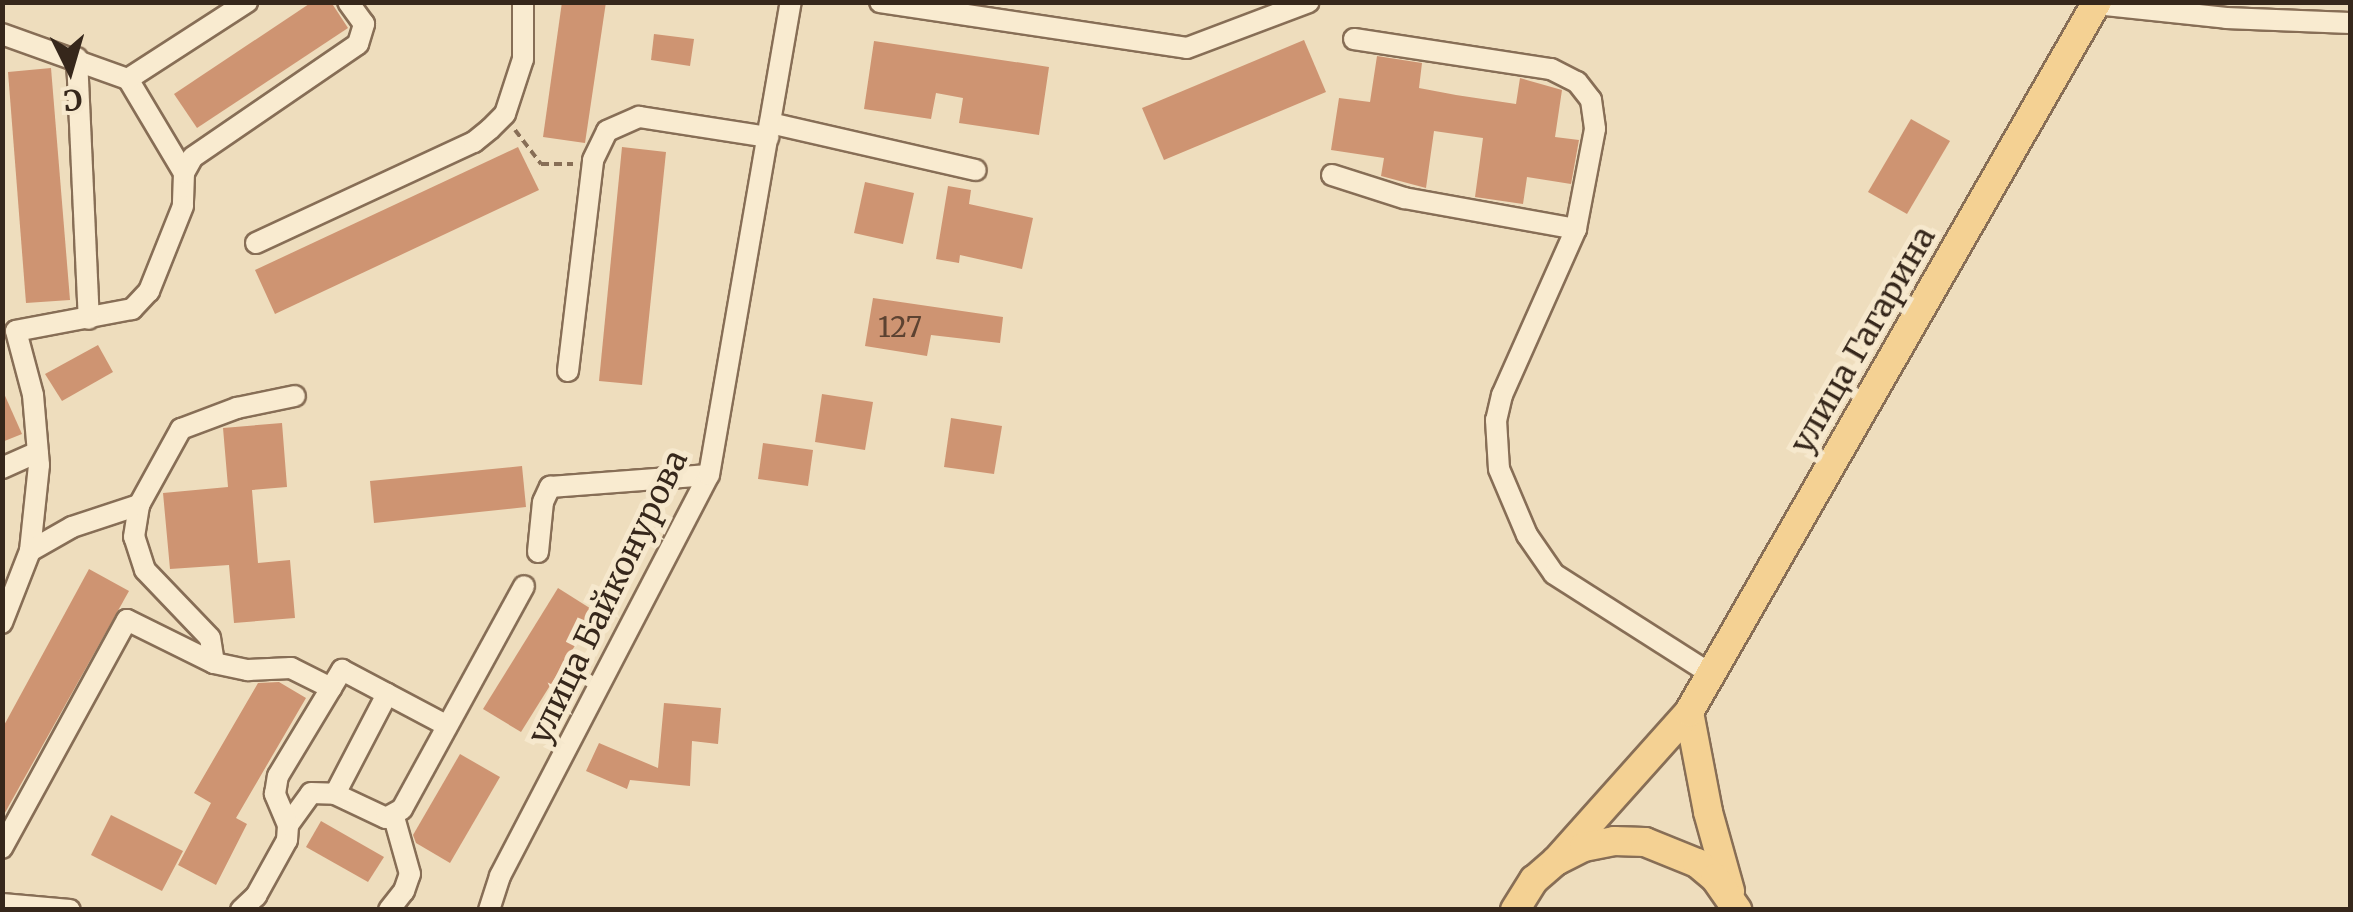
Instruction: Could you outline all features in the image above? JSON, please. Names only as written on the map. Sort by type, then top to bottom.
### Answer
[{"type":"main road","name":"улица Гагарина","points":[[1556,861],[1690,712],[2096,3]]},
{"type":"main road","points":[[1690,712],[1708,812],[1735,906]]},
{"type":"main road","points":[[1502,910],[1556,861],[1584,847],[1614,841],[1645,842],[1697,863],[1735,906]]},
{"type":"main road","points":[[1514,910],[1534,880]]},
{"type":"street","points":[[128,79],[247,2]]},
{"type":"street","points":[[2,622],[6,601],[30,551],[38,452],[33,396],[7,327],[132,309],[149,290],[183,206],[184,172],[192,157],[358,44],[365,29],[348,2]]},
{"type":"street","points":[[256,243],[474,142],[506,114],[523,59],[523,2]]},
{"type":"street","name":"улица Байконурова","points":[[489,910],[500,876],[709,475],[791,2]]},
{"type":"street","points":[[880,2],[1187,48],[1309,2]]},
{"type":"street","points":[[2096,3],[2226,18],[2350,23]]},
{"type":"street","points":[[2,34],[128,79],[184,172]]},
{"type":"street","points":[[1354,39],[1551,69],[1576,82],[1596,114],[1576,229],[1502,395],[1496,420],[1498,468],[1526,535],[1554,574],[1711,674]]},
{"type":"street","points":[[77,58],[89,318]]},
{"type":"street","points":[[568,371],[593,160],[607,131],[640,118],[769,130],[976,170]]},
{"type":"street","points":[[1332,176],[1404,198],[1576,229]]},
{"type":"street","points":[[214,663],[210,638],[144,570],[134,538],[139,506],[181,430],[237,408],[296,396]]},
{"type":"street","points":[[2,468],[38,452]]},
{"type":"street","points":[[538,552],[542,502],[550,487],[566,482],[709,475]]},
{"type":"street","points":[[30,551],[72,526],[139,506]]},
{"type":"street","points":[[389,910],[404,891],[410,874],[394,817],[524,586]]},
{"type":"street","points":[[2,848],[127,620],[214,663],[248,670],[290,668],[331,688]]},
{"type":"street","points":[[288,826],[275,794],[278,776],[342,670],[446,725]]},
{"type":"street","points":[[335,794],[387,694]]},
{"type":"street","points":[[247,909],[287,840],[288,826],[303,798],[311,793],[335,794],[386,818],[394,817]]},
{"type":"street","points":[[2,904],[70,910]]},
{"type":"path","points":[[506,114],[541,164],[564,166],[593,160]]},
{"type":"building","points":[[312,2],[331,2],[348,28],[197,128],[174,94]]},
{"type":"building","points":[[562,2],[606,2],[585,143],[543,137]]},
{"type":"building","points":[[654,34],[694,39],[690,66],[651,60]]},
{"type":"building","points":[[1304,40],[1326,92],[1164,160],[1142,108]]},
{"type":"building","points":[[874,41],[1049,67],[1039,135],[959,123],[963,98],[936,93],[931,119],[864,109]]},
{"type":"building","points":[[1377,56],[1422,63],[1419,88],[1456,95],[1516,104],[1520,78],[1562,90],[1555,137],[1579,140],[1571,184],[1527,177],[1523,204],[1475,197],[1483,138],[1434,131],[1426,188],[1381,176],[1384,158],[1331,150],[1339,98],[1370,102]]},
{"type":"building","points":[[51,68],[70,300],[26,303],[8,72]]},
{"type":"building","points":[[1911,119],[1950,141],[1907,214],[1868,192]]},
{"type":"building","points":[[518,147],[539,190],[275,314],[255,270]]},
{"type":"building","points":[[622,147],[666,152],[642,385],[599,381]]},
{"type":"building","points":[[865,182],[914,193],[903,244],[854,233]]},
{"type":"building","points":[[948,186],[971,190],[969,204],[1033,218],[1022,269],[960,255],[959,263],[936,259]]},
{"type":"building","points":[[873,298],[1003,317],[1000,343],[931,335],[927,356],[865,346]]},
{"type":"building","points":[[98,345],[113,372],[62,401],[45,374]]},
{"type":"building","points":[[2,389],[22,434],[2,442]]},
{"type":"building","points":[[822,394],[873,402],[865,450],[815,442]]},
{"type":"building","points":[[951,418],[1002,426],[994,474],[944,467]]},
{"type":"building","points":[[282,423],[287,487],[252,490],[258,563],[290,560],[295,618],[234,623],[229,565],[170,569],[163,493],[228,487],[223,428]]},
{"type":"building","points":[[763,443],[813,450],[808,486],[758,479]]},
{"type":"building","points":[[522,466],[526,507],[374,523],[370,481]]},
{"type":"building","points":[[89,569],[129,591],[2,818],[2,729]]},
{"type":"building","points":[[558,588],[596,612],[521,732],[483,709]]},
{"type":"building","points":[[279,682],[306,698],[236,818],[247,824],[216,885],[178,865],[211,803],[194,793],[258,683]]},
{"type":"building","points":[[664,703],[721,708],[718,744],[692,741],[690,786],[630,780],[627,789],[586,771],[599,743],[658,768]]},
{"type":"building","points":[[460,754],[500,777],[450,863],[416,843],[413,835]]},
{"type":"building","points":[[111,815],[183,851],[162,891],[91,855]]},
{"type":"building","points":[[321,821],[384,857],[368,882],[306,847]]}]
